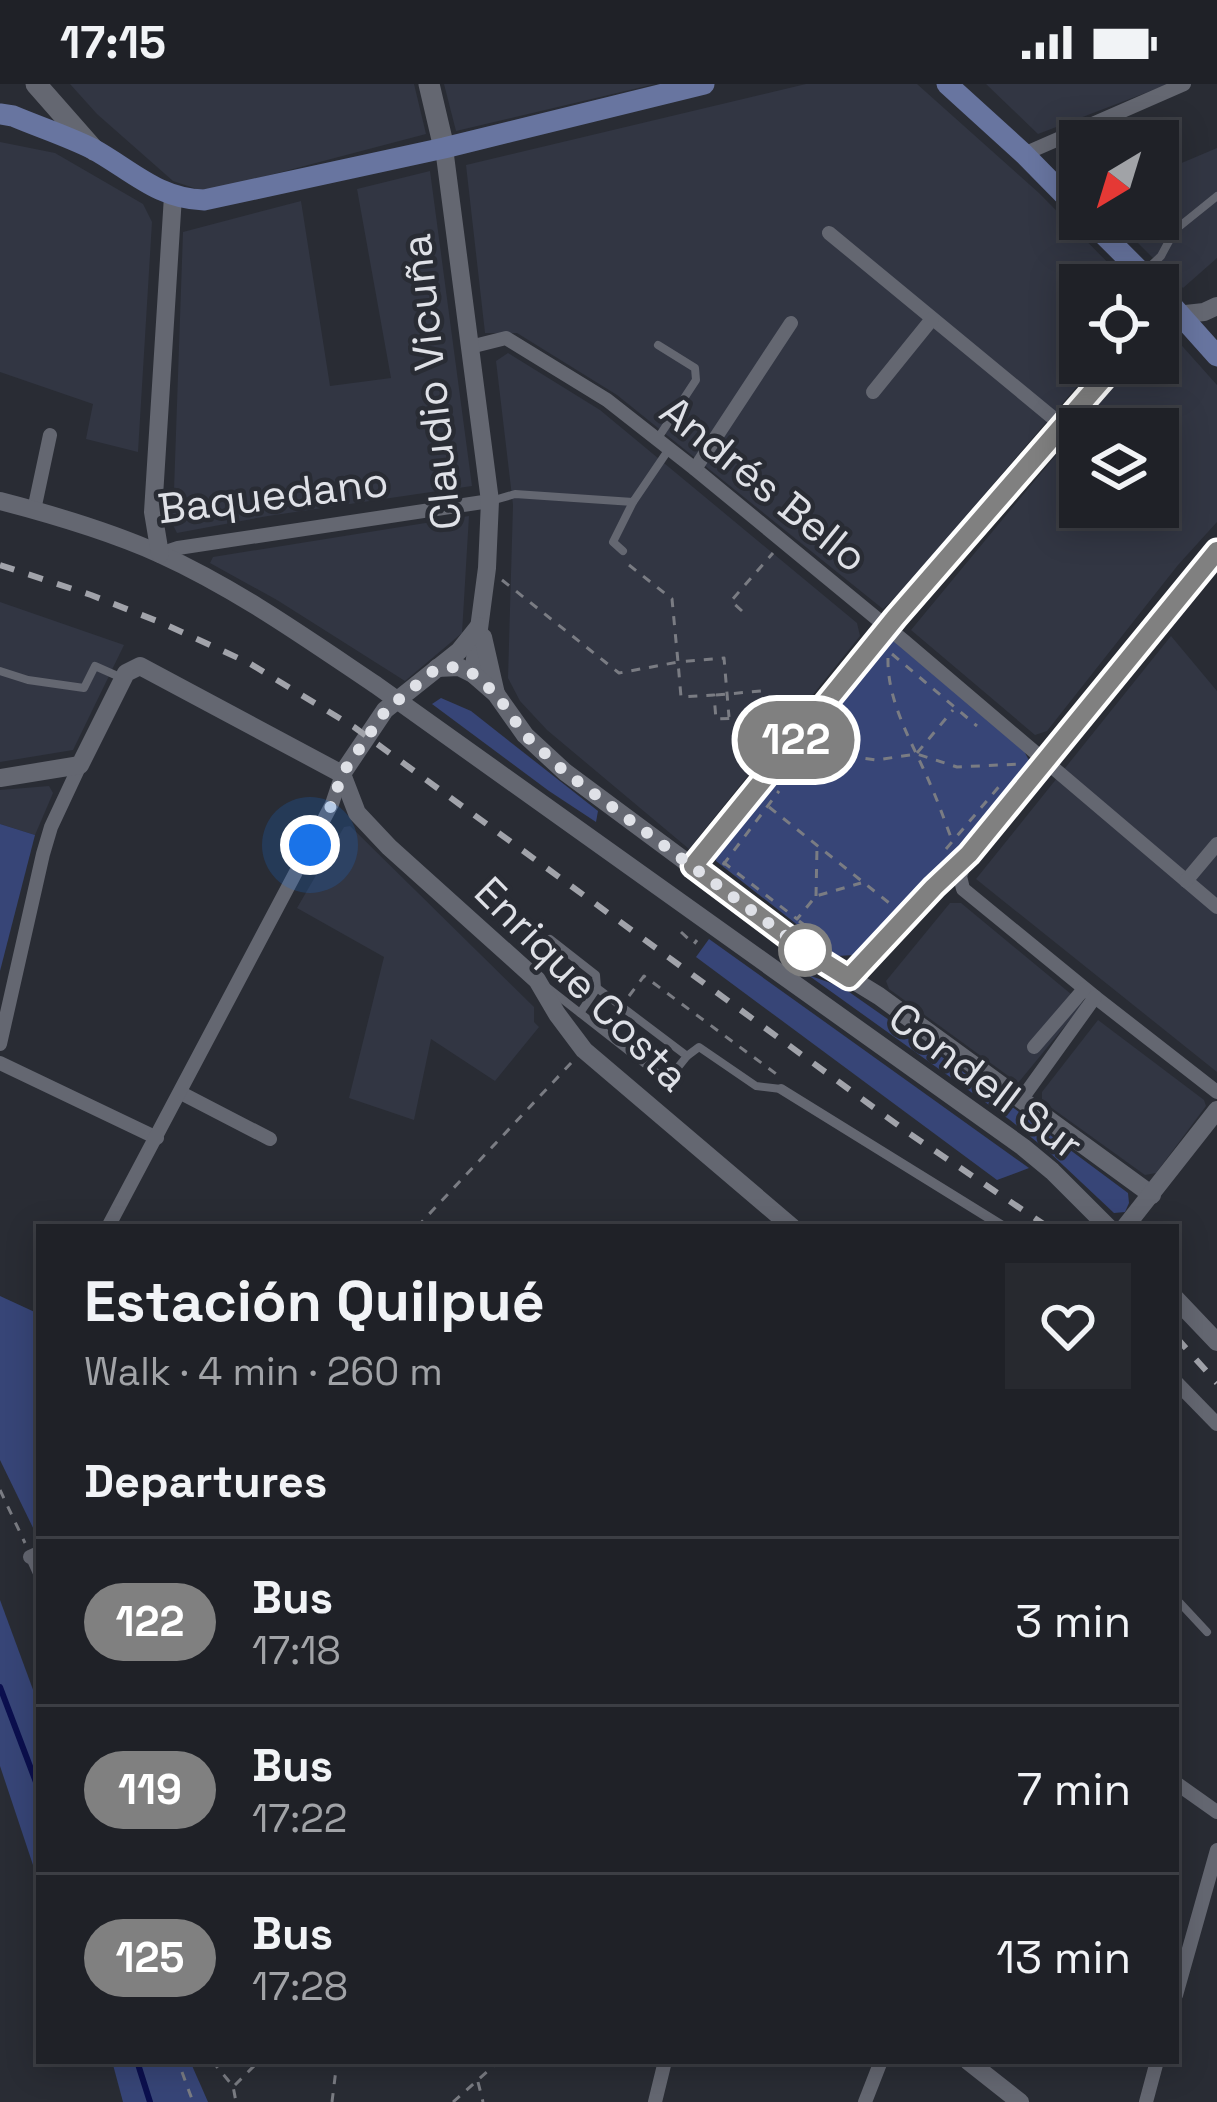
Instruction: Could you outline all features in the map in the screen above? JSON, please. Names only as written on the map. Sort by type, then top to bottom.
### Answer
[{"type":"main road","points":[[36,84],[94,150]]},
{"type":"main road","name":"Claudio Vicuña","points":[[429,84],[444,148]]},
{"type":"main road","points":[[0,114],[94,150],[131,176],[173,196],[204,200],[704,84]]},
{"type":"main road","points":[[947,84],[1059,190]]},
{"type":"main road","points":[[1109,240],[1132,264]]},
{"type":"main road","points":[[1179,324],[1217,356]]},
{"type":"street","points":[[1024,154],[1184,84]]},
{"type":"street","name":"Claudio Vicuña","points":[[444,148],[490,501],[473,674]]},
{"type":"street","points":[[160,554],[153,512],[173,196]]},
{"type":"street","points":[[830,233],[1059,423]]},
{"type":"street","points":[[1179,314],[1217,306]]},
{"type":"street","points":[[873,392],[932,319]]},
{"type":"street","points":[[695,469],[791,323]]},
{"type":"street","name":"Andrés Bello","points":[[470,346],[506,338],[607,400],[894,632],[1217,907]]},
{"type":"street","points":[[1080,408],[1100,384]]},
{"type":"street","points":[[699,858],[1059,433]]},
{"type":"street","points":[[34,510],[50,435]]},
{"type":"street","name":"Baquedano","points":[[0,500],[160,554],[490,501]]},
{"type":"street","points":[[118,538],[153,512]]},
{"type":"street","points":[[849,978],[934,887],[961,848],[1217,551]]},
{"type":"street","name":"Condell Sur","points":[[160,554],[236,593],[376,685],[1023,1147],[1105,1224]]},
{"type":"street","points":[[110,1224],[332,804],[342,774],[386,710],[459,651],[479,626]]},
{"type":"street","points":[[479,626],[496,694]]},
{"type":"street","points":[[0,1044],[51,826],[126,673],[140,666],[342,774]]},
{"type":"street","points":[[437,668],[459,667],[473,674],[496,694],[525,735],[565,772],[699,858],[809,953],[879,996],[1152,1195]]},
{"type":"street","points":[[0,778],[80,765]]},
{"type":"street","name":"Enrique Costa","points":[[342,774],[353,806],[389,847],[537,980],[584,1050],[787,1224]]},
{"type":"street","points":[[1186,881],[1217,844]]},
{"type":"street","points":[[961,848],[963,889],[1217,1092]]},
{"type":"street","points":[[1034,1047],[1090,993]]},
{"type":"street","points":[[1021,1100],[1090,993]]},
{"type":"street","points":[[0,1063],[157,1138]]},
{"type":"street","points":[[781,1089],[1000,1224]]},
{"type":"street","points":[[181,1093],[270,1139]]},
{"type":"street","points":[[1128,1224],[1217,1110]]},
{"type":"street","points":[[1179,1302],[1217,1342]]},
{"type":"street","points":[[1179,1385],[1217,1424]]},
{"type":"street","points":[[1179,1785],[1217,1812]]},
{"type":"street","points":[[1179,1984],[1217,1850]]},
{"type":"street","points":[[656,2102],[664,2064]]},
{"type":"street","points":[[865,2102],[879,2064]]},
{"type":"street","points":[[971,2064],[1013,2100]]},
{"type":"street","points":[[1146,2102],[1156,2064]]},
{"type":"lane","points":[[1179,227],[1217,196]]},
{"type":"lane","points":[[623,551],[613,542],[696,380],[695,368],[658,345]]},
{"type":"lane","points":[[490,501],[515,494],[633,502]]},
{"type":"lane","points":[[0,671],[84,688],[95,665],[123,679]]},
{"type":"lane","points":[[550,940],[596,975],[597,988],[580,1012]]},
{"type":"lane","points":[[537,980],[667,1081],[699,1047],[756,1086],[781,1089]]},
{"type":"lane","points":[[597,988],[687,1056]]},
{"type":"lane","points":[[1179,1603],[1207,1632]]},
{"type":"path","points":[[742,611],[731,601],[782,542]]},
{"type":"path","points":[[623,551],[629,566],[672,599],[681,697],[761,691],[768,774]]},
{"type":"path","points":[[487,568],[619,673],[724,658],[730,719]]},
{"type":"path","points":[[894,632],[888,671],[898,713],[961,848]]},
{"type":"path","points":[[714,694],[716,719],[763,717]]},
{"type":"path","points":[[916,754],[954,708]]},
{"type":"path","points":[[810,751],[876,760],[916,754],[957,767],[1025,764],[1040,755]]},
{"type":"path","points":[[941,855],[961,848],[1019,764]]},
{"type":"path","points":[[768,806],[895,908]]},
{"type":"path","points":[[816,896],[817,845]]},
{"type":"path","points":[[699,858],[825,940]]},
{"type":"path","points":[[797,919],[816,896],[863,882]]},
{"type":"path","points":[[625,1003],[644,976],[782,1078],[781,1089]]},
{"type":"path","points":[[420,1224],[584,1050]]},
{"type":"path","points":[[0,1490],[34,1555]]},
{"type":"path","points":[[215,2064],[233,2086],[236,2102]]},
{"type":"path","points":[[233,2086],[257,2064]]},
{"type":"path","points":[[332,2102],[337,2064]]},
{"type":"path","points":[[453,2102],[497,2064]]},
{"type":"path","points":[[182,2072],[193,2102]]},
{"type":"path","points":[[478,2080],[483,2102]]},
{"type":"shaded area","points":[[70,84],[414,84],[426,134],[206,192],[173,181]]},
{"type":"shaded area","points":[[444,84],[655,84],[456,131]]},
{"type":"shaded area","points":[[806,84],[917,84],[1059,213],[1059,240],[1085,240],[1109,264],[1059,264],[1059,384],[1079,384],[883,609],[617,395],[517,333],[485,333],[466,165]]},
{"type":"shaded area","points":[[986,84],[1169,84],[1075,120],[1059,120],[1059,126],[1038,134]]},
{"type":"shaded area","points":[[0,142],[55,153],[143,204],[152,222],[138,452],[86,439],[93,404],[0,372]]},
{"type":"shaded area","points":[[1217,148],[1217,258],[1183,288],[1179,264],[1159,264],[1135,240],[1179,240],[1179,164]]},
{"type":"shaded area","points":[[430,171],[472,486],[177,533],[170,519],[183,232],[301,201],[330,386],[391,378],[357,189]]},
{"type":"shaded area","points":[[1179,342],[1217,385],[1217,522],[1047,731],[1035,735],[911,630],[1059,451],[1059,528],[1179,528],[1179,408],[1095,408],[1115,384],[1179,384]]},
{"type":"shaded area","points":[[508,353],[600,410],[857,623],[860,636],[689,849],[547,730],[520,701],[508,678],[513,505],[496,361]]},
{"type":"shaded area","points":[[469,516],[462,633],[405,681],[210,563],[213,557]]},
{"type":"shaded area","points":[[0,602],[124,645],[73,750],[0,762]]},
{"type":"shaded area","points":[[1171,636],[1217,691],[1217,1072],[976,879]]},
{"type":"shaded area","points":[[893,640],[1024,751],[1031,764],[873,949],[837,956],[716,861],[717,852]]},
{"type":"shaded area","points":[[441,698],[471,711],[598,811],[596,822],[432,704]]},
{"type":"shaded area","points":[[49,786],[53,793],[35,835],[0,824],[0,790]]},
{"type":"shaded area","points":[[0,824],[35,835],[0,971]]},
{"type":"shaded area","points":[[350,826],[534,1007],[534,1022],[539,1027],[495,1081],[431,1039],[414,1120],[349,1098],[384,957],[297,908],[344,827]]},
{"type":"shaded area","points":[[950,903],[961,903],[1083,1004],[1018,1083],[889,989],[886,981]]},
{"type":"shaded area","points":[[709,939],[1029,1168],[997,1180],[696,957]]},
{"type":"shaded area","points":[[808,975],[842,987],[1128,1193],[1125,1212],[1114,1213],[1010,1120]]},
{"type":"shaded area","points":[[1098,1020],[1204,1100],[1206,1106],[1156,1173],[1145,1175],[1042,1101],[1042,1092]]},
{"type":"shaded area","points":[[0,1296],[36,1313],[36,1534],[0,1460]]},
{"type":"shaded area","points":[[0,1600],[36,1698],[36,1874],[0,1766]]},
{"type":"shaded area","points":[[113,2064],[191,2064],[208,2102],[123,2102]]},
{"type":"waterway","points":[[0,1687],[36,1782]]},
{"type":"waterway","points":[[138,2064],[150,2102]]},
{"type":"railway","points":[[0,565],[162,623],[249,663],[354,727],[910,1134],[1044,1224]]},
{"type":"railway","points":[[1179,1340],[1217,1383]]},
{"type":"bus line","name":"122","points":[[1100,384],[895,618],[693,866],[849,978],[969,854],[1217,551]]},
{"type":"route","points":[[310,845],[342,774],[386,710],[437,668],[459,667],[496,694],[525,735],[565,772],[809,953],[805,950]]}]
